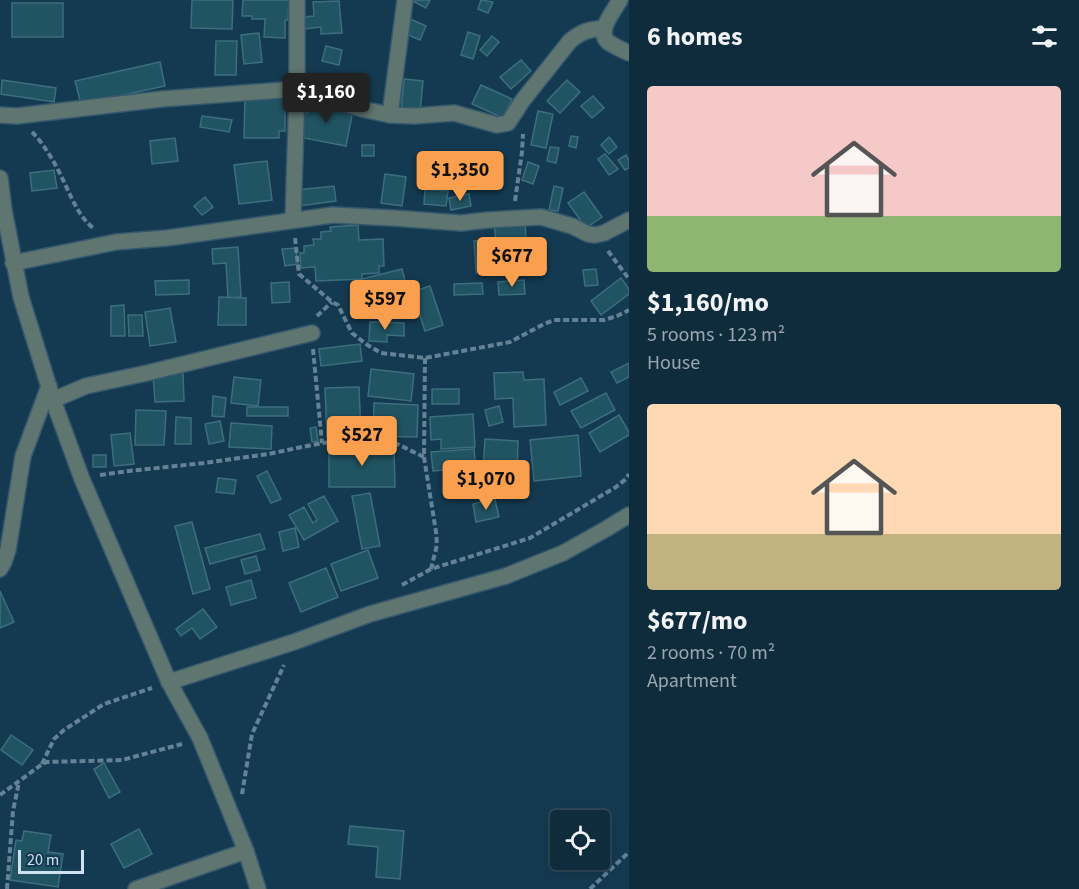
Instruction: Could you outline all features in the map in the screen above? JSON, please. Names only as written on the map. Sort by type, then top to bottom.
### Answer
[{"type":"street","points":[[293,220],[297,0]]},
{"type":"street","points":[[390,115],[405,0]]},
{"type":"street","points":[[620,0],[603,28],[603,35],[607,41],[629,53]]},
{"type":"street","points":[[0,115],[17,116],[162,99],[297,89],[390,115],[454,113],[497,125],[508,123],[523,100],[570,41],[579,33],[603,28]]},
{"type":"street","points":[[0,178],[21,297],[51,393],[82,479],[169,682],[200,738],[246,850],[258,889]]},
{"type":"street","points":[[14,263],[116,242],[167,238],[333,215],[452,223],[541,217],[595,235],[629,220]]},
{"type":"street","points":[[51,393],[147,373],[312,333]]},
{"type":"street","points":[[0,569],[8,550],[23,456],[51,393]]},
{"type":"street","points":[[169,682],[294,642],[370,614],[506,576],[563,553],[629,515]]},
{"type":"street","points":[[136,889],[246,850]]},
{"type":"path","points":[[17,116],[40,139],[77,210],[87,223],[101,235],[116,242]]},
{"type":"path","points":[[488,220],[510,211],[515,202],[523,131]]},
{"type":"path","points":[[293,220],[299,274],[338,305],[352,333],[381,353],[424,358],[510,342],[554,321],[604,320],[629,310]]},
{"type":"path","points":[[595,235],[629,279]]},
{"type":"path","points":[[322,443],[312,333],[315,317],[332,302]]},
{"type":"path","points":[[424,358],[424,457],[437,545],[431,569]]},
{"type":"path","points":[[82,479],[268,454],[322,443],[357,440],[391,441],[424,457]]},
{"type":"path","points":[[397,588],[431,569],[530,538],[616,487],[629,474]]},
{"type":"path","points":[[237,827],[252,734],[294,642]]},
{"type":"path","points":[[41,765],[54,739],[104,704],[169,682]]},
{"type":"path","points":[[0,795],[47,762],[122,760],[200,738]]},
{"type":"path","points":[[7,889],[13,811],[19,781]]},
{"type":"path","points":[[590,889],[629,852]]},
{"type":"building","points":[[192,0],[233,0],[232,29],[191,28]]},
{"type":"building","points":[[243,0],[289,0],[288,20],[285,20],[285,38],[264,37],[265,19],[242,16]]},
{"type":"building","points":[[411,0],[430,0],[426,8]]},
{"type":"building","points":[[481,0],[493,2],[488,13],[478,9]]},
{"type":"building","points":[[339,1],[342,33],[321,34],[321,27],[305,29],[304,17],[314,16],[313,2]]},
{"type":"building","points":[[12,3],[63,3],[63,37],[12,37]]},
{"type":"building","points":[[410,19],[426,26],[420,40],[404,33]]},
{"type":"building","points":[[468,32],[480,36],[473,59],[461,55]]},
{"type":"building","points":[[259,33],[262,62],[244,64],[241,35]]},
{"type":"building","points":[[492,36],[499,42],[487,56],[480,50]]},
{"type":"building","points":[[216,41],[237,41],[236,75],[215,75]]},
{"type":"building","points":[[326,46],[342,50],[339,65],[322,61]]},
{"type":"building","points":[[521,60],[531,71],[511,89],[500,77]]},
{"type":"building","points":[[160,62],[165,86],[81,104],[75,81]]},
{"type":"building","points":[[404,79],[423,81],[420,113],[401,111]]},
{"type":"building","points":[[2,80],[56,88],[54,102],[1,94]]},
{"type":"building","points":[[567,80],[580,92],[560,113],[547,101]]},
{"type":"building","points":[[481,85],[512,99],[503,118],[472,104]]},
{"type":"building","points":[[593,96],[604,108],[592,118],[581,106]]},
{"type":"building","points":[[245,97],[285,98],[285,131],[279,131],[279,138],[244,138]]},
{"type":"building","points":[[310,103],[353,110],[346,146],[299,137],[303,113],[308,113]]},
{"type":"building","points":[[538,111],[553,114],[546,148],[531,145]]},
{"type":"building","points":[[202,116],[232,120],[229,132],[200,127]]},
{"type":"building","points":[[571,136],[578,137],[576,148],[569,146]]},
{"type":"building","points":[[609,137],[617,147],[609,154],[601,145]]},
{"type":"building","points":[[175,138],[178,161],[152,164],[150,141]]},
{"type":"building","points":[[362,145],[374,145],[374,156],[362,156]]},
{"type":"building","points":[[550,147],[559,148],[556,163],[547,161]]},
{"type":"building","points":[[605,154],[618,169],[609,175],[598,159]]},
{"type":"building","points":[[626,155],[629,168],[625,170],[618,160]]},
{"type":"building","points":[[267,161],[272,200],[239,204],[234,165]]},
{"type":"building","points":[[528,162],[539,166],[533,184],[522,180]]},
{"type":"building","points":[[54,170],[57,188],[32,191],[30,173]]},
{"type":"building","points":[[385,174],[406,177],[402,206],[381,203]]},
{"type":"building","points":[[334,186],[336,201],[299,206],[297,190]]},
{"type":"building","points":[[554,186],[563,188],[558,211],[549,210]]},
{"type":"building","points":[[425,189],[448,191],[446,206],[424,204]]},
{"type":"building","points":[[584,192],[602,217],[586,228],[568,203]]},
{"type":"building","points":[[469,194],[471,206],[451,210],[449,198]]},
{"type":"building","points":[[205,197],[213,207],[202,215],[194,206]]},
{"type":"building","points":[[525,223],[526,240],[496,241],[494,225]]},
{"type":"building","points":[[358,225],[359,240],[383,239],[384,266],[379,266],[379,273],[362,274],[362,279],[316,281],[315,267],[301,268],[300,253],[304,253],[304,246],[314,245],[313,239],[321,239],[321,232],[331,231],[330,227]]},
{"type":"building","points":[[489,240],[491,271],[476,273],[474,241]]},
{"type":"building","points":[[525,246],[526,271],[512,272],[510,247]]},
{"type":"building","points":[[238,247],[241,297],[228,298],[226,263],[213,264],[212,249]]},
{"type":"building","points":[[296,248],[298,264],[285,266],[282,249]]},
{"type":"building","points":[[402,269],[408,293],[364,304],[358,280]]},
{"type":"building","points":[[596,269],[598,285],[585,286],[583,270]]},
{"type":"building","points":[[621,278],[629,289],[629,294],[601,315],[591,301]]},
{"type":"building","points":[[189,280],[189,294],[156,295],[155,281]]},
{"type":"building","points":[[524,280],[525,294],[499,295],[498,282]]},
{"type":"building","points":[[289,282],[290,302],[272,303],[271,283]]},
{"type":"building","points":[[482,283],[483,294],[454,295],[454,284]]},
{"type":"building","points":[[430,286],[443,325],[425,331],[412,292]]},
{"type":"building","points":[[219,297],[246,298],[246,325],[218,325]]},
{"type":"building","points":[[124,305],[125,336],[111,336],[111,306]]},
{"type":"building","points":[[170,308],[176,342],[150,346],[145,312]]},
{"type":"building","points":[[128,315],[142,315],[143,336],[129,336]]},
{"type":"building","points":[[370,322],[404,323],[404,336],[387,335],[387,342],[369,341]]},
{"type":"building","points":[[360,344],[362,361],[321,366],[319,349]]},
{"type":"building","points":[[629,363],[629,377],[617,383],[611,372]]},
{"type":"building","points":[[371,369],[414,374],[411,401],[368,396]]},
{"type":"building","points":[[183,372],[184,401],[155,402],[153,374]]},
{"type":"building","points":[[523,372],[524,380],[544,379],[546,425],[514,427],[513,398],[495,399],[494,373]]},
{"type":"building","points":[[234,377],[261,380],[258,406],[231,403]]},
{"type":"building","points":[[581,378],[588,391],[560,405],[554,392]]},
{"type":"building","points":[[359,387],[361,435],[327,437],[325,388]]},
{"type":"building","points":[[432,389],[459,389],[459,404],[432,404]]},
{"type":"building","points":[[606,393],[615,410],[581,428],[571,411]]},
{"type":"building","points":[[213,396],[226,398],[224,417],[212,416]]},
{"type":"building","points":[[374,403],[418,405],[417,437],[373,436]]},
{"type":"building","points":[[499,406],[503,422],[489,426],[485,410]]},
{"type":"building","points":[[247,407],[288,407],[288,416],[247,416]]},
{"type":"building","points":[[136,410],[166,411],[164,445],[135,445]]},
{"type":"building","points":[[473,414],[475,447],[441,449],[441,439],[431,440],[430,417]]},
{"type":"building","points":[[619,415],[629,435],[600,452],[589,433]]},
{"type":"building","points":[[176,417],[191,418],[191,444],[175,444]]},
{"type":"building","points":[[220,421],[224,441],[209,444],[205,424]]},
{"type":"building","points":[[231,423],[272,426],[271,449],[229,447]]},
{"type":"building","points":[[316,427],[318,441],[312,442],[310,428]]},
{"type":"building","points":[[130,433],[134,464],[114,466],[111,435]]},
{"type":"building","points":[[578,435],[581,476],[534,481],[530,440]]},
{"type":"building","points":[[485,439],[518,441],[517,473],[483,471]]},
{"type":"building","points":[[329,447],[394,447],[395,487],[329,487]]},
{"type":"building","points":[[474,449],[478,493],[460,494],[458,469],[433,471],[431,452]]},
{"type":"building","points":[[93,455],[106,455],[106,467],[93,467]]},
{"type":"building","points":[[267,471],[281,499],[271,503],[257,476]]},
{"type":"building","points":[[218,478],[236,480],[234,494],[216,492]]},
{"type":"building","points":[[370,493],[380,546],[362,549],[352,496]]},
{"type":"building","points":[[324,496],[338,521],[304,540],[289,515],[304,507],[313,523],[317,520],[308,504]]},
{"type":"building","points":[[495,499],[499,517],[476,522],[473,504]]},
{"type":"building","points":[[192,522],[210,589],[193,594],[175,526]]},
{"type":"building","points":[[295,528],[299,547],[283,551],[279,532]]},
{"type":"building","points":[[260,534],[265,549],[210,564],[205,548]]},
{"type":"building","points":[[368,550],[378,578],[341,591],[331,564]]},
{"type":"building","points":[[256,556],[260,570],[245,574],[241,560]]},
{"type":"building","points":[[326,568],[338,597],[301,612],[289,583]]},
{"type":"building","points":[[251,580],[256,598],[231,605],[226,587]]},
{"type":"building","points":[[0,591],[14,622],[0,628]]},
{"type":"building","points":[[203,609],[217,627],[200,639],[192,628],[181,636],[176,629]]},
{"type":"building","points":[[11,735],[33,750],[22,765],[1,750]]},
{"type":"building","points":[[104,763],[120,792],[109,798],[94,769]]},
{"type":"building","points":[[350,826],[404,831],[400,879],[376,877],[378,847],[348,844]]},
{"type":"building","points":[[139,829],[152,854],[124,868],[111,844]]},
{"type":"building","points":[[24,831],[51,835],[48,852],[63,854],[58,887],[10,880],[16,840],[22,841]]}]
